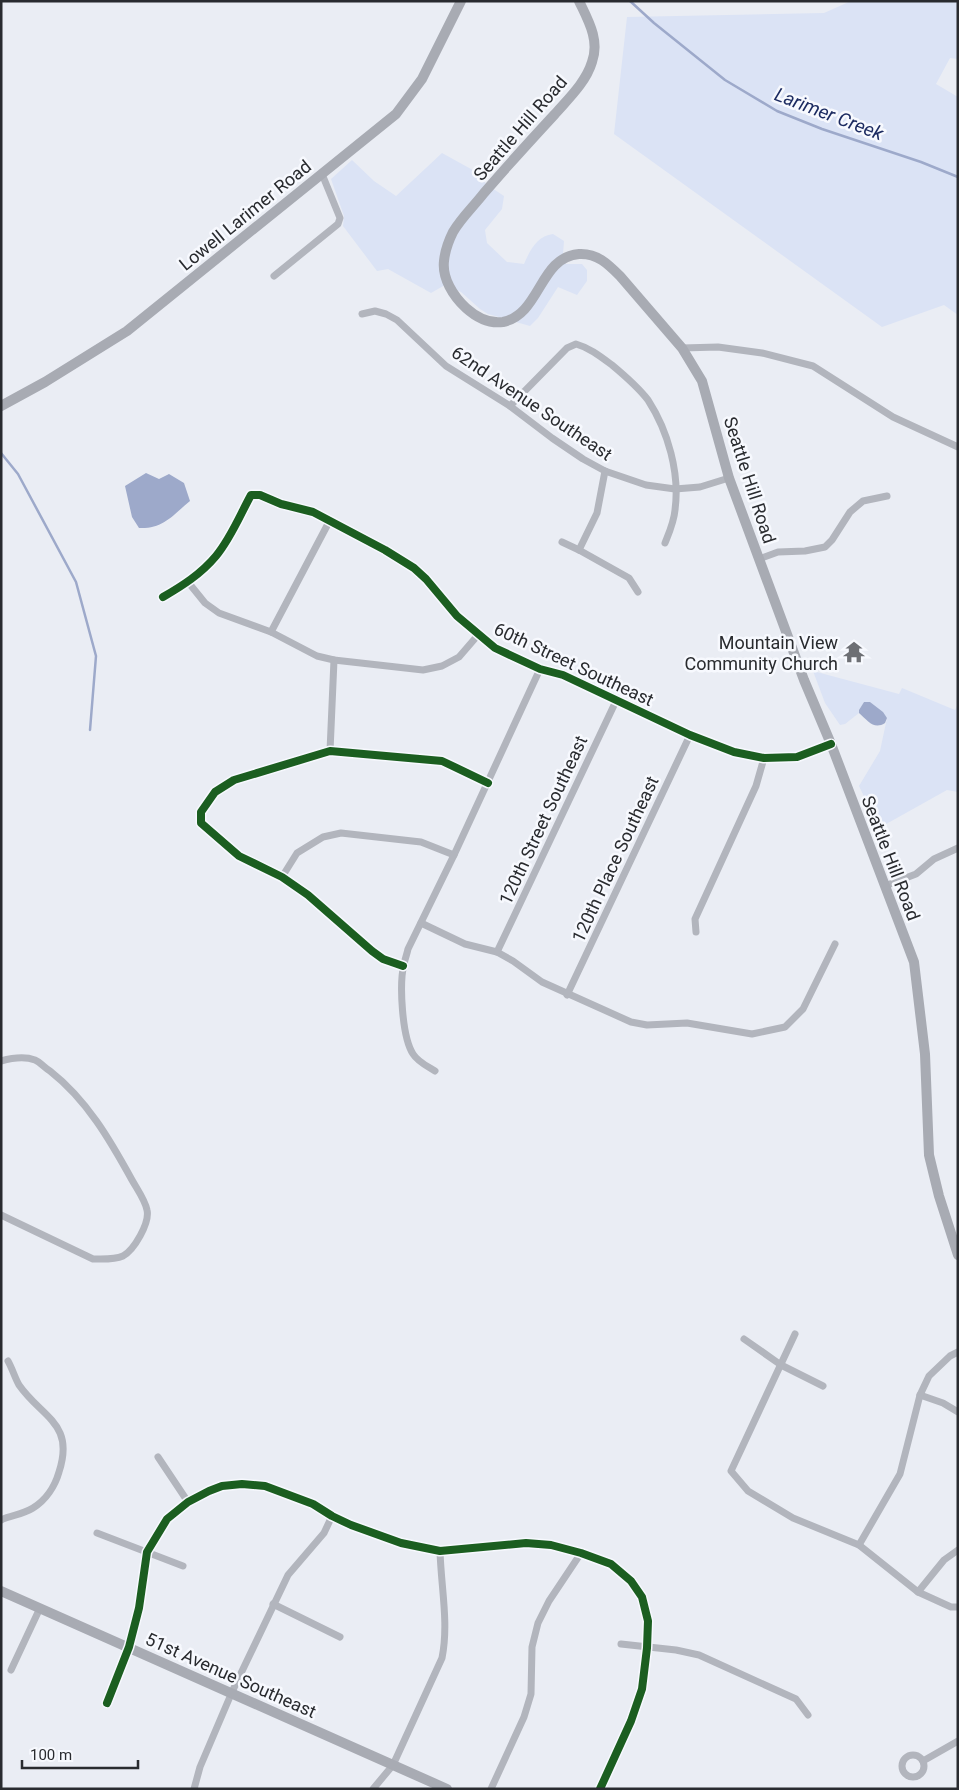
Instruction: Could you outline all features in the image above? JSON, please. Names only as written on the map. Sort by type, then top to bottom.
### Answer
[{"type":"main road","name":"Lowell Larimer Road","points":[[1,406],[45,382],[127,330],[396,114],[422,79],[461,1]]},
{"type":"main road","name":"Seattle Hill Road","points":[[579,1],[593,30],[593,61],[585,78],[511,162],[453,233],[444,260],[447,281],[465,307],[483,320],[498,323],[518,316],[525,310],[555,264],[572,255],[588,254],[596,256],[610,265],[682,348],[702,381],[729,478],[804,680],[831,744],[914,962],[925,1054],[929,1155],[939,1196],[958,1255]]},
{"type":"main road","name":"51st Avenue Southeast","points":[[1,1591],[447,1789]]},
{"type":"street","points":[[274,276],[338,224],[340,218],[322,174]]},
{"type":"street","name":"62nd Avenue Southeast","points":[[362,314],[375,311],[398,320],[446,366],[510,406],[583,459],[605,470],[646,484],[676,489],[700,487],[729,478]]},
{"type":"street","points":[[510,406],[567,348],[576,344],[589,348],[626,377],[647,399],[660,421],[675,473],[676,510],[665,543]]},
{"type":"street","points":[[682,348],[718,347],[762,353],[813,366],[893,416],[958,447]]},
{"type":"street","points":[[579,550],[597,513],[605,470]]},
{"type":"street","name":"60th Street Southeast","points":[[188,582],[215,557],[227,540],[251,495],[260,495],[281,504],[313,512],[330,520],[414,568],[426,578],[457,616],[478,636],[495,648],[540,668],[563,674],[690,736],[734,752],[764,758],[797,757],[831,744]]},
{"type":"street","points":[[759,559],[778,552],[805,551],[825,547],[832,540],[850,512],[863,501],[887,496]]},
{"type":"street","points":[[270,632],[330,520]]},
{"type":"street","points":[[562,542],[630,578],[638,592]]},
{"type":"street","points":[[163,597],[188,582],[205,604],[219,613],[270,632],[317,656],[334,660],[422,670],[442,666],[459,657],[478,636]]},
{"type":"street","points":[[330,751],[334,660]]},
{"type":"street","points":[[435,1071],[424,1065],[413,1055],[406,1038],[402,1006],[403,966],[408,949],[488,783],[540,668]]},
{"type":"street","name":"120th Street Southeast","points":[[497,952],[616,701]]},
{"type":"street","name":"120th Place Southeast","points":[[567,995],[690,736]]},
{"type":"street","points":[[403,966],[383,959],[308,895],[282,877],[239,856],[201,823],[201,812],[216,792],[234,780],[330,751],[442,762],[455,766],[488,783]]},
{"type":"street","points":[[696,932],[695,919],[756,786],[764,758]]},
{"type":"street","points":[[282,877],[297,853],[323,837],[341,833],[422,842],[454,855]]},
{"type":"street","points":[[885,886],[916,874],[934,859],[958,848]]},
{"type":"street","points":[[421,923],[465,944],[497,952],[542,982],[567,995],[631,1022],[647,1025],[687,1023],[752,1034],[785,1027],[803,1009],[835,944]]},
{"type":"street","points":[[1,1061],[14,1058],[35,1060],[72,1091],[90,1111],[104,1131],[148,1212],[143,1230],[135,1244],[124,1255],[110,1259],[93,1259],[1,1215]]},
{"type":"street","points":[[796,1334],[730,1471],[748,1492],[785,1513],[858,1545],[918,1592],[951,1607],[958,1607]]},
{"type":"street","points":[[744,1339],[781,1365],[823,1386]]},
{"type":"street","points":[[858,1545],[900,1474],[920,1395],[929,1376],[950,1356],[958,1352]]},
{"type":"street","points":[[1,1520],[19,1515],[34,1507],[51,1492],[64,1459],[64,1442],[57,1426],[19,1384],[8,1360]]},
{"type":"street","points":[[920,1395],[943,1403],[958,1412]]},
{"type":"street","points":[[158,1457],[188,1502]]},
{"type":"street","points":[[107,1703],[129,1647],[139,1608],[147,1552],[167,1519],[188,1502],[222,1486],[242,1484],[265,1486],[313,1504],[332,1516],[401,1544],[440,1551],[526,1543],[551,1545],[611,1564],[630,1581],[642,1597],[648,1621],[642,1690],[634,1713],[600,1789]]},
{"type":"street","points":[[194,1789],[200,1767],[232,1692],[273,1604],[288,1576],[324,1533],[332,1516]]},
{"type":"street","points":[[97,1532],[183,1566]]},
{"type":"street","points":[[918,1592],[944,1560],[958,1550]]},
{"type":"street","points":[[372,1789],[393,1765],[442,1658],[446,1622],[441,1586],[440,1551]]},
{"type":"street","points":[[491,1789],[524,1717],[531,1694],[532,1647],[538,1623],[549,1601],[581,1553]]},
{"type":"street","points":[[273,1604],[340,1637]]},
{"type":"street","points":[[11,1670],[40,1608]]},
{"type":"street","points":[[620,1644],[676,1650],[699,1656],[796,1699],[808,1715]]},
{"type":"street","points":[[923,1761],[958,1741]]},
{"type":"shaded area","points":[[851,1],[958,1],[958,59],[950,58],[936,84],[958,97],[958,315],[944,305],[882,327],[614,134],[627,17],[824,13]]},
{"type":"shaded area","points":[[442,153],[480,174],[486,184],[504,196],[502,209],[485,230],[487,243],[507,262],[524,264],[538,241],[547,235],[553,234],[564,241],[563,254],[566,264],[582,264],[587,270],[587,281],[577,295],[558,287],[538,318],[530,326],[488,314],[461,292],[445,285],[431,293],[388,269],[377,271],[343,226],[344,216],[331,179],[352,160],[374,181],[396,196]]},
{"type":"shaded area","points":[[813,671],[899,694],[902,688],[955,710],[958,704],[958,792],[947,790],[879,828],[859,786],[880,751],[887,718],[870,702],[864,702],[859,713],[845,724],[840,725],[825,703]]},
{"type":"water","points":[[146,473],[159,479],[169,474],[184,483],[190,501],[161,524],[139,528],[132,517],[125,486]]},
{"type":"water","points":[[864,702],[870,702],[883,712],[887,718],[885,723],[878,726],[874,725],[859,713]]},
{"type":"waterway","name":"Larimer Creek","points":[[630,1],[654,23],[725,80],[777,111],[958,177]]},
{"type":"waterway","points":[[1,453],[18,474],[76,582],[96,656],[90,730]]},
{"type":"cycle path","points":[[163,597],[191,579],[216,556],[226,542],[251,495],[260,495],[281,504],[313,512],[385,550],[414,568],[426,579],[457,616],[495,648],[540,669],[563,675],[690,735],[734,752],[764,758],[797,757],[831,744]]},
{"type":"cycle path","points":[[403,966],[383,959],[372,951],[308,895],[282,877],[239,856],[201,823],[201,812],[215,792],[234,780],[330,751],[442,761],[488,783]]},
{"type":"cycle path","points":[[107,1703],[129,1647],[139,1608],[147,1552],[167,1519],[188,1502],[222,1486],[242,1484],[265,1486],[313,1504],[351,1525],[401,1543],[440,1551],[526,1543],[551,1545],[611,1564],[631,1581],[642,1597],[648,1621],[642,1689],[631,1721],[600,1789]]},
{"type":"place","name":"Mountain View Community Church","points":[[854,652]]}]
